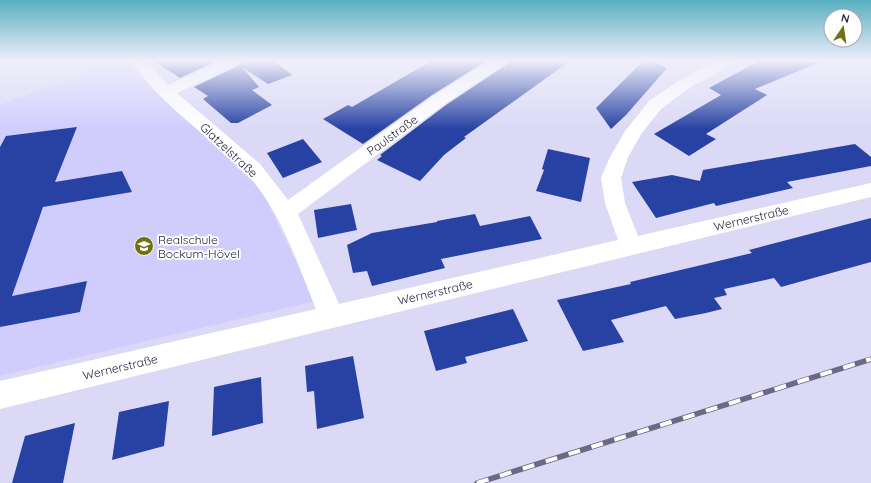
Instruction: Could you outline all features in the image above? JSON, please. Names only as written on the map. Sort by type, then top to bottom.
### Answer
[{"type":"street","name":"Glatzelstraße","points":[[158,84],[253,169],[286,212],[332,317]]},
{"type":"street","points":[[166,92],[185,84]]},
{"type":"street","name":"Paulstraße","points":[[286,212],[439,100],[465,84]]},
{"type":"street","points":[[631,245],[615,203],[611,178],[634,131],[655,105],[686,84]]},
{"type":"street","name":"Wernerstraße","points":[[0,395],[631,245],[871,190]]},
{"type":"shaded area","name":"Realschule Bockum-Hövel","points":[[59,84],[148,84],[262,191],[315,301],[0,376],[0,105]]},
{"type":"building","points":[[201,84],[256,84],[259,87],[252,90],[272,105],[238,123],[231,123],[203,99],[208,96],[194,87]]},
{"type":"building","points":[[392,84],[450,84],[363,144],[323,119],[348,105],[352,107]]},
{"type":"building","points":[[478,84],[539,84],[464,137],[466,138],[444,155],[420,181],[377,160],[382,156],[380,155],[446,105]]},
{"type":"building","points":[[620,84],[653,84],[626,115],[611,129],[596,108]]},
{"type":"building","points":[[717,84],[768,84],[755,89],[767,95],[706,134],[716,139],[689,156],[654,134],[721,95],[709,88]]},
{"type":"building","points":[[77,127],[55,182],[122,171],[132,192],[43,207],[12,296],[87,281],[80,312],[0,327],[0,147],[6,136]]},
{"type":"building","points":[[303,139],[322,162],[283,178],[267,153]]},
{"type":"building","points":[[855,144],[871,157],[871,166],[787,182],[793,188],[716,206],[714,203],[656,218],[632,182],[672,175],[700,181],[703,170]]},
{"type":"building","points":[[548,149],[590,158],[581,202],[536,191],[544,170],[542,169]]},
{"type":"building","points":[[351,204],[357,230],[318,238],[314,210]]},
{"type":"building","points":[[475,214],[480,226],[530,216],[542,239],[441,259],[445,268],[372,286],[367,271],[353,273],[347,245],[372,233]]},
{"type":"building","points":[[871,218],[871,262],[781,287],[774,278],[724,289],[727,295],[714,298],[722,309],[706,313],[675,319],[666,306],[611,320],[624,342],[583,351],[557,300],[631,284],[630,282],[752,253],[749,250]]},
{"type":"building","points":[[513,309],[528,341],[465,357],[467,363],[436,371],[424,331]]},
{"type":"building","points":[[353,356],[364,418],[317,429],[314,391],[307,392],[305,366]]},
{"type":"building","points":[[261,377],[263,423],[212,436],[214,387]]},
{"type":"building","points":[[169,401],[164,446],[112,460],[119,412]]},
{"type":"building","points":[[75,423],[63,483],[12,483],[25,436]]},
{"type":"railway","points":[[477,483],[871,359]]},
{"type":"place","name":"Realschule Bockum-Hövel","points":[[144,246]]}]
